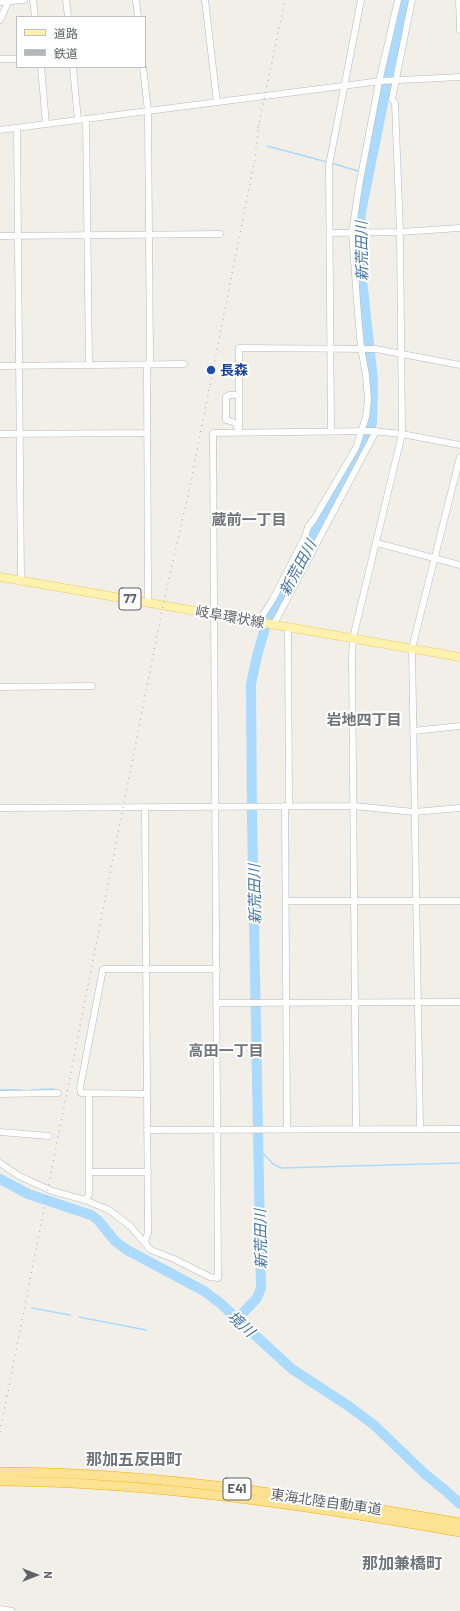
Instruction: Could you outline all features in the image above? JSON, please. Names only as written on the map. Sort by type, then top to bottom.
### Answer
[{"type":"highway","name":"東海北陸自動車道","points":[[0,1472],[48,1477]]},
{"type":"highway","name":"東海北陸自動車道","points":[[0,1481],[48,1477],[115,1476],[184,1483],[340,1503],[424,1521],[460,1532]]},
{"type":"highway","name":"東海北陸自動車道","points":[[424,1521],[460,1523]]},
{"type":"main road","name":"岐阜環状線","points":[[0,577],[460,657]]},
{"type":"street","points":[[0,2],[24,0]]},
{"type":"street","points":[[33,0],[35,16]]},
{"type":"street","points":[[66,0],[68,16]]},
{"type":"street","points":[[136,0],[138,16]]},
{"type":"street","points":[[205,0],[216,102]]},
{"type":"street","points":[[331,431],[329,165],[361,0]]},
{"type":"street","points":[[259,622],[277,592],[305,537],[308,527],[356,448],[366,417],[368,400],[362,348],[353,233],[359,186],[398,0]]},
{"type":"street","points":[[356,1128],[352,655],[353,638],[402,434],[400,232],[395,103],[392,99],[412,0]]},
{"type":"street","points":[[458,0],[460,30]]},
{"type":"street","points":[[0,20],[8,1]]},
{"type":"street","points":[[0,59],[16,59]]},
{"type":"street","points":[[41,68],[46,124]]},
{"type":"street","points":[[73,68],[78,120]]},
{"type":"street","points":[[143,68],[148,111],[150,360],[147,369],[148,603]]},
{"type":"street","points":[[0,130],[395,80],[460,77]]},
{"type":"street","points":[[86,119],[90,365]]},
{"type":"street","points":[[17,128],[21,581]]},
{"type":"street","points":[[330,233],[400,232],[460,228]]},
{"type":"street","points":[[0,236],[149,236],[220,234]]},
{"type":"street","points":[[239,432],[239,348],[376,348],[460,365]]},
{"type":"street","points":[[0,366],[184,364]]},
{"type":"street","points":[[239,395],[229,395],[226,397],[226,420],[236,423],[239,432]]},
{"type":"street","points":[[274,624],[375,431]]},
{"type":"street","points":[[0,1163],[19,1176],[52,1191],[85,1200],[109,1210],[130,1226],[145,1241],[151,1250],[174,1259],[210,1277],[218,1278],[212,432],[375,431],[402,434],[460,445]]},
{"type":"street","points":[[0,434],[148,433]]},
{"type":"street","points":[[420,1128],[412,648],[460,457]]},
{"type":"street","points":[[377,543],[460,565]]},
{"type":"street","points":[[287,1129],[286,902],[288,627]]},
{"type":"street","points":[[0,687],[92,686]]},
{"type":"street","points":[[413,731],[460,726]]},
{"type":"street","points":[[145,1241],[148,1233],[146,806]]},
{"type":"street","points":[[0,808],[354,806],[414,812],[460,808]]},
{"type":"street","points":[[286,902],[355,900],[460,901]]},
{"type":"street","points":[[147,1094],[89,1094],[82,1093],[80,1088],[103,969],[217,969]]},
{"type":"street","points":[[217,1003],[460,1002]]},
{"type":"street","points":[[0,1094],[58,1093]]},
{"type":"street","points":[[85,1200],[88,1195],[90,1172],[89,1094]]},
{"type":"street","points":[[147,1130],[356,1128],[460,1129]]},
{"type":"street","points":[[0,1132],[50,1136]]},
{"type":"street","points":[[90,1172],[148,1172]]},
{"type":"street","points":[[0,1609],[12,1611]]},
{"type":"waterway","name":"新荒田川","points":[[237,1319],[257,1298],[261,1288],[252,818],[251,684],[265,628],[315,533],[364,445],[372,423],[373,380],[362,280],[360,233],[361,212],[404,0]]},
{"type":"waterway","points":[[267,146],[327,162]]},
{"type":"waterway","points":[[331,163],[358,171]]},
{"type":"waterway","points":[[31,1090],[54,1089]]},
{"type":"waterway","points":[[0,1090],[22,1090]]},
{"type":"waterway","name":"新荒田川","points":[[259,1149],[273,1164],[281,1168],[460,1163]]},
{"type":"waterway","name":"境川","points":[[0,1179],[28,1194],[91,1215],[98,1220],[115,1241],[127,1250],[204,1291],[220,1303],[292,1369],[350,1407],[374,1425],[425,1474],[460,1504]]},
{"type":"waterway","points":[[32,1308],[70,1315]]},
{"type":"waterway","points":[[79,1317],[146,1330]]},
{"type":"railway","points":[[258,128],[285,0]]},
{"type":"railway","points":[[0,1432],[163,605],[189,491],[255,158],[259,123]]},
{"type":"place","name":"長森","points":[[211,370]]},
{"type":"district","name":"蔵前一丁目","points":[[249,520]]},
{"type":"district","name":"岩地四丁目","points":[[364,720]]},
{"type":"district","name":"高田一丁目","points":[[226,1051]]},
{"type":"district","name":"那加五反田町","points":[[134,1460]]},
{"type":"district","name":"那加兼橋町","points":[[402,1564]]}]
